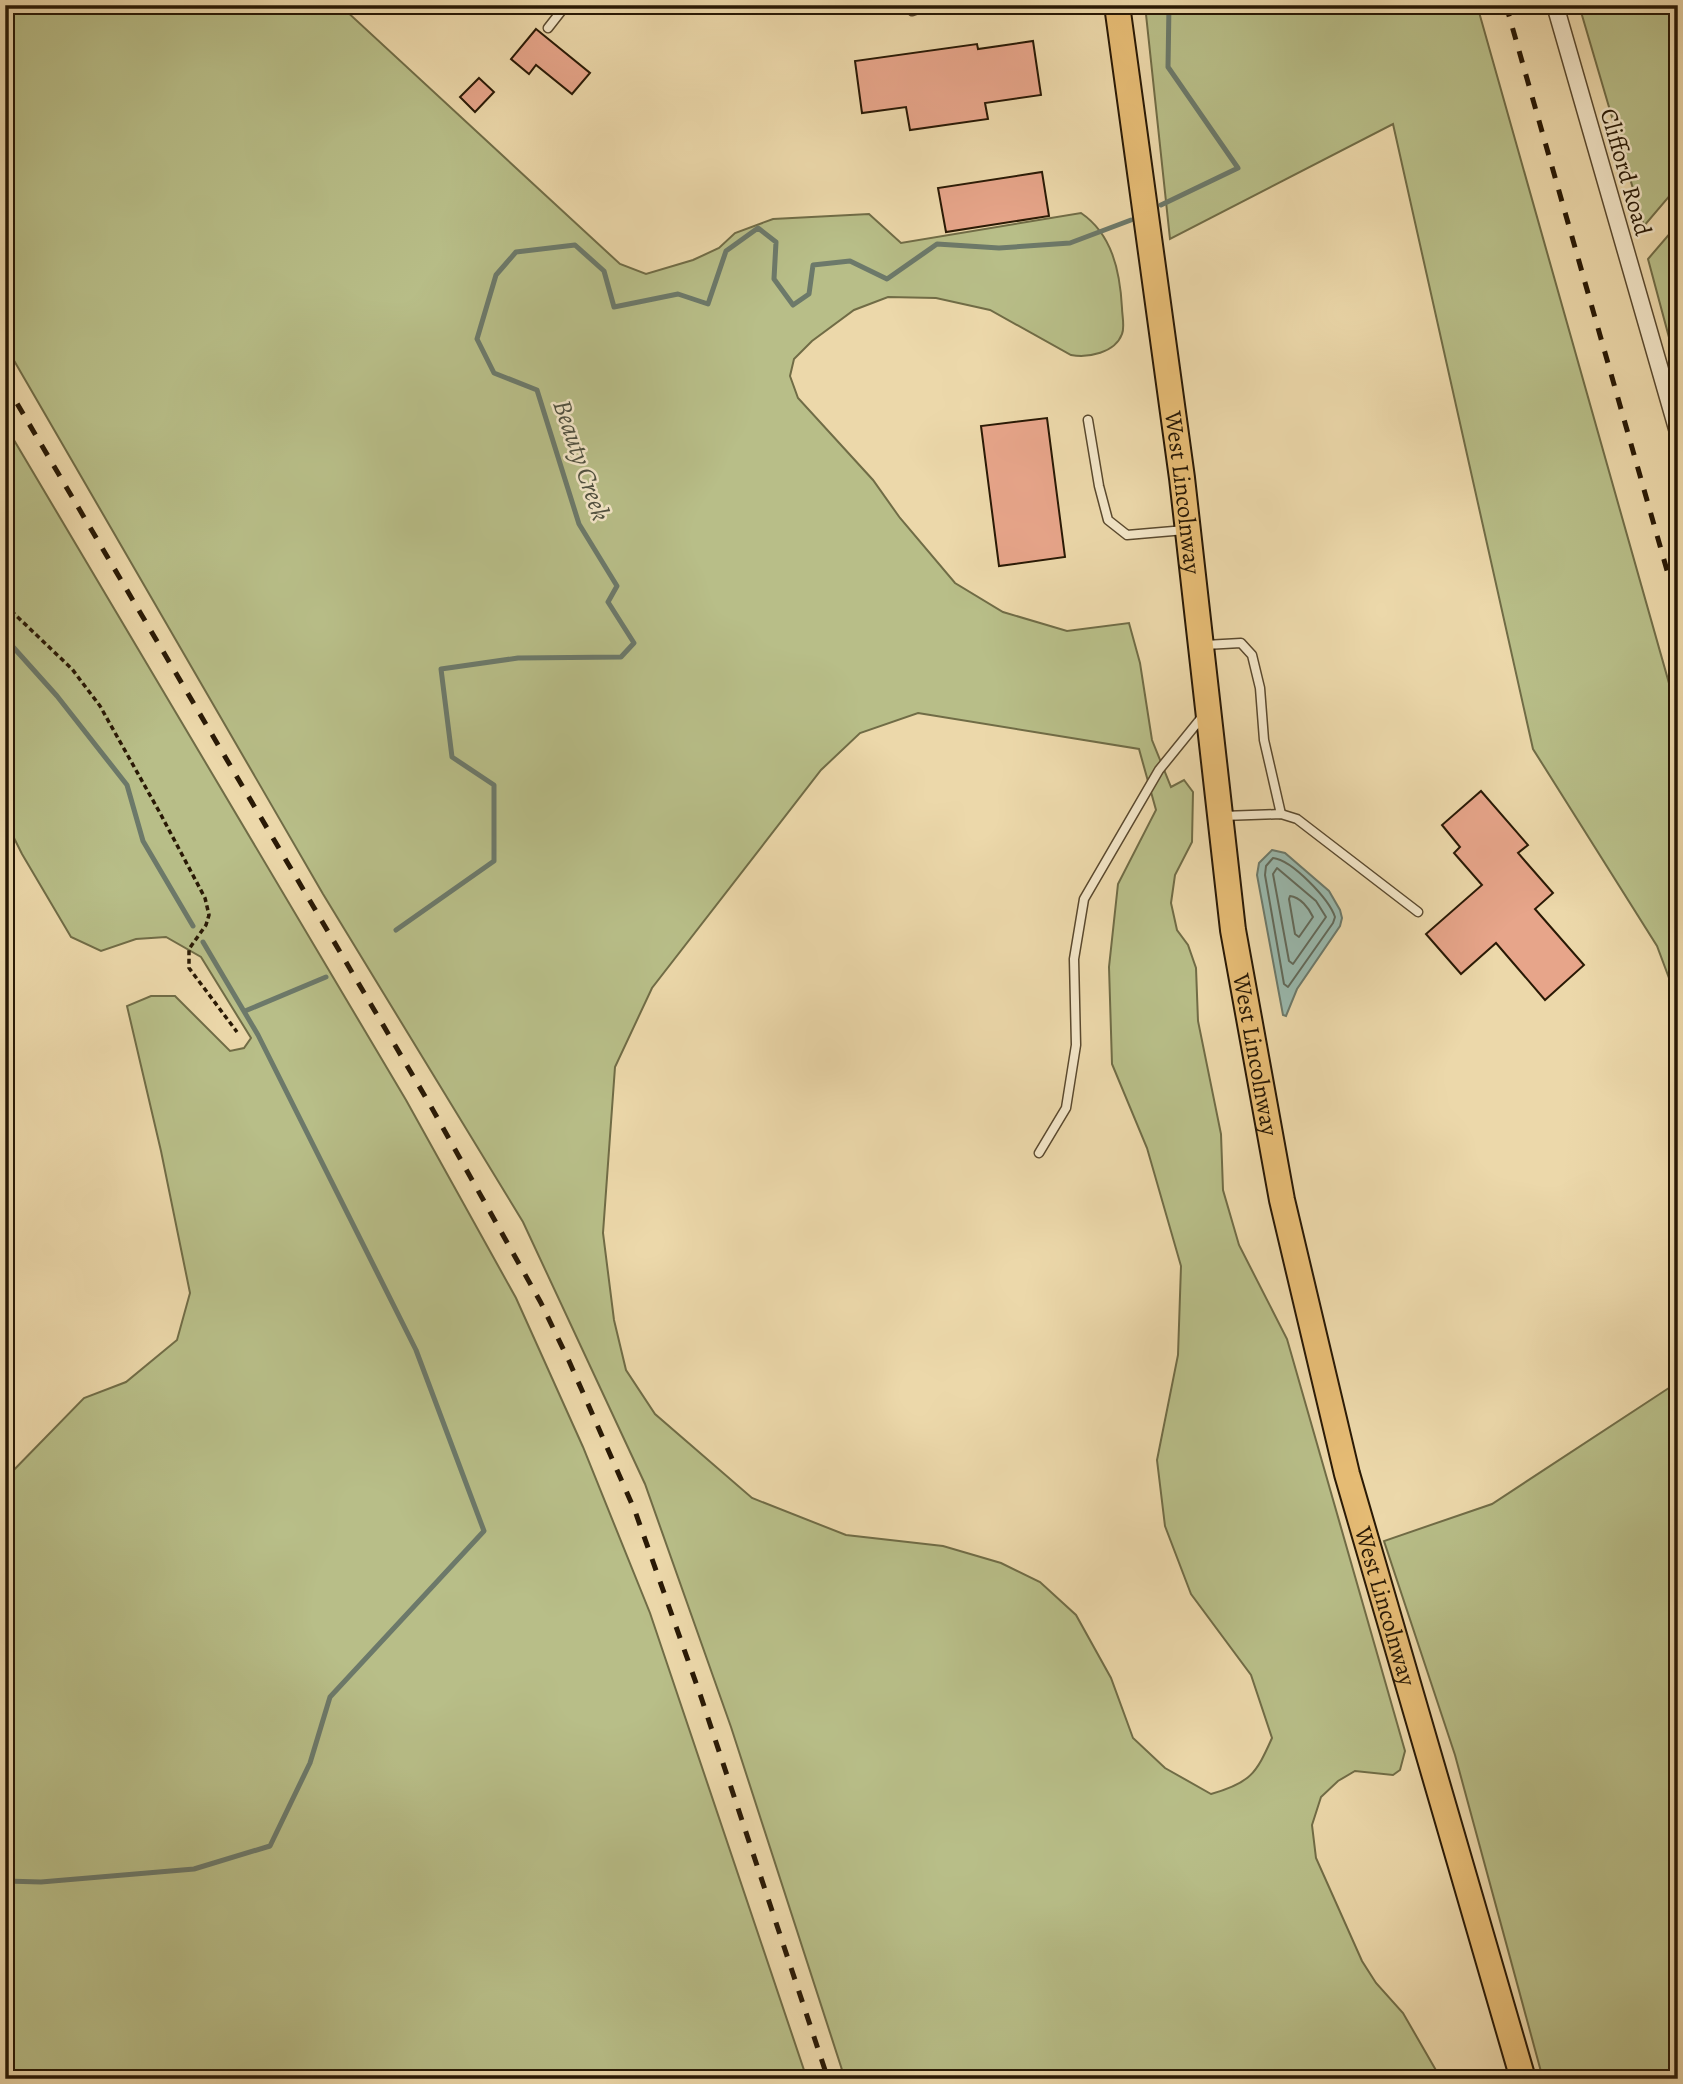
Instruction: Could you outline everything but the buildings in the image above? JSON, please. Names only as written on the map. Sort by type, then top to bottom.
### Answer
[{"type":"main road","name":"West Lincolnway","points":[[1118,5],[1188,530],[1233,930],[1282,1199],[1347,1474],[1523,2079]]},
{"type":"street","name":"Clifford Road","points":[[1555,5],[1678,432]]},
{"type":"lane","points":[[548,28],[566,5]]},
{"type":"lane","points":[[912,11],[929,5]]},
{"type":"lane","points":[[1088,420],[1099,486],[1108,520],[1127,535],[1188,530]]},
{"type":"lane","points":[[1201,645],[1241,643],[1252,655],[1260,688],[1264,740],[1281,814]]},
{"type":"lane","points":[[1039,1153],[1066,1108],[1076,1045],[1074,959],[1084,899],[1159,770],[1208,709]]},
{"type":"lane","points":[[1220,816],[1281,814],[1297,819],[1418,912]]},
{"type":"path","points":[[5,605],[72,669],[93,697],[160,813],[205,898],[209,915],[206,925],[189,949],[190,968],[237,1032]]},
{"type":"green space","points":[[5,5],[347,5],[344,9],[620,264],[646,274],[693,260],[719,248],[735,233],[773,219],[869,214],[901,243],[1081,213],[1092,222],[1112,255],[1121,294],[1123,331],[1107,350],[1093,355],[1071,355],[990,310],[936,298],[888,297],[854,310],[812,341],[794,359],[790,376],[798,398],[873,480],[900,518],[955,583],[1003,612],[1067,631],[1129,623],[1140,663],[1152,740],[1171,787],[1184,780],[1193,792],[1192,842],[1175,875],[1171,903],[1177,930],[1188,945],[1196,968],[1198,1021],[1221,1134],[1223,1190],[1239,1245],[1287,1339],[1405,1751],[1400,1770],[1393,1775],[1355,1771],[1338,1781],[1321,1797],[1312,1825],[1316,1858],[1362,1961],[1376,1983],[1403,2013],[1441,2079],[845,2079],[731,1727],[645,1484],[523,1222],[323,894],[5,345]],"holes":[[[918,713],[1139,749],[1156,810],[1118,884],[1109,967],[1112,1064],[1147,1148],[1181,1266],[1178,1355],[1157,1460],[1165,1526],[1191,1594],[1251,1675],[1272,1738],[1250,1775],[1235,1786],[1211,1794],[1165,1768],[1133,1738],[1111,1678],[1076,1615],[1040,1582],[1001,1563],[943,1546],[846,1535],[752,1498],[655,1414],[626,1370],[614,1320],[603,1233],[615,1067],[652,988],[821,770],[860,733]]]},
{"type":"green space","points":[[1145,5],[1477,5],[1678,715],[1678,1002],[1657,946],[1533,749],[1393,124],[1170,239]]},
{"type":"green space","points":[[1579,5],[1678,5],[1678,186],[1644,226]]},
{"type":"green space","points":[[1678,224],[1678,371],[1648,259]]},
{"type":"green space","points":[[5,425],[406,1100],[516,1298],[583,1447],[650,1613],[807,2079],[5,2079],[5,1479],[84,1398],[126,1382],[177,1340],[190,1293],[161,1151],[127,1006],[151,996],[175,996],[230,1051],[244,1048],[251,1038],[201,957],[166,937],[136,939],[101,951],[71,937],[5,820]]},
{"type":"green space","points":[[1678,1382],[1678,2079],[1543,2079],[1455,1755],[1384,1541],[1492,1504]]},
{"type":"water","points":[[1272,850],[1285,853],[1329,891],[1342,918],[1340,926],[1297,989],[1286,1016],[1283,1015],[1257,875],[1259,863]]},
{"type":"waterway","name":"Beauty Creek","points":[[1161,205],[1238,168],[1168,67],[1169,5]]},
{"type":"waterway","name":"Beauty Creek","points":[[396,930],[494,861],[494,785],[452,757],[441,669],[518,658],[621,657],[634,643],[608,602],[617,586],[579,524],[537,390],[494,373],[477,339],[496,275],[516,252],[575,245],[604,271],[614,307],[678,294],[708,304],[726,251],[758,228],[776,242],[774,279],[793,305],[809,294],[813,265],[850,261],[887,279],[937,244],[999,248],[1070,243],[1131,220]]},
{"type":"waterway","points":[[5,638],[57,696],[127,785],[143,841],[193,926]]},
{"type":"waterway","points":[[5,1881],[41,1882],[194,1869],[270,1846],[310,1763],[330,1697],[484,1531],[416,1350],[258,1035],[203,942]]},
{"type":"waterway","name":"Beauty Creek","points":[[245,1011],[326,977]]},
{"type":"railway","points":[[1506,5],[1678,609]]},
{"type":"railway","points":[[5,383],[429,1103],[541,1303],[635,1511],[701,1697],[828,2079]]}]
